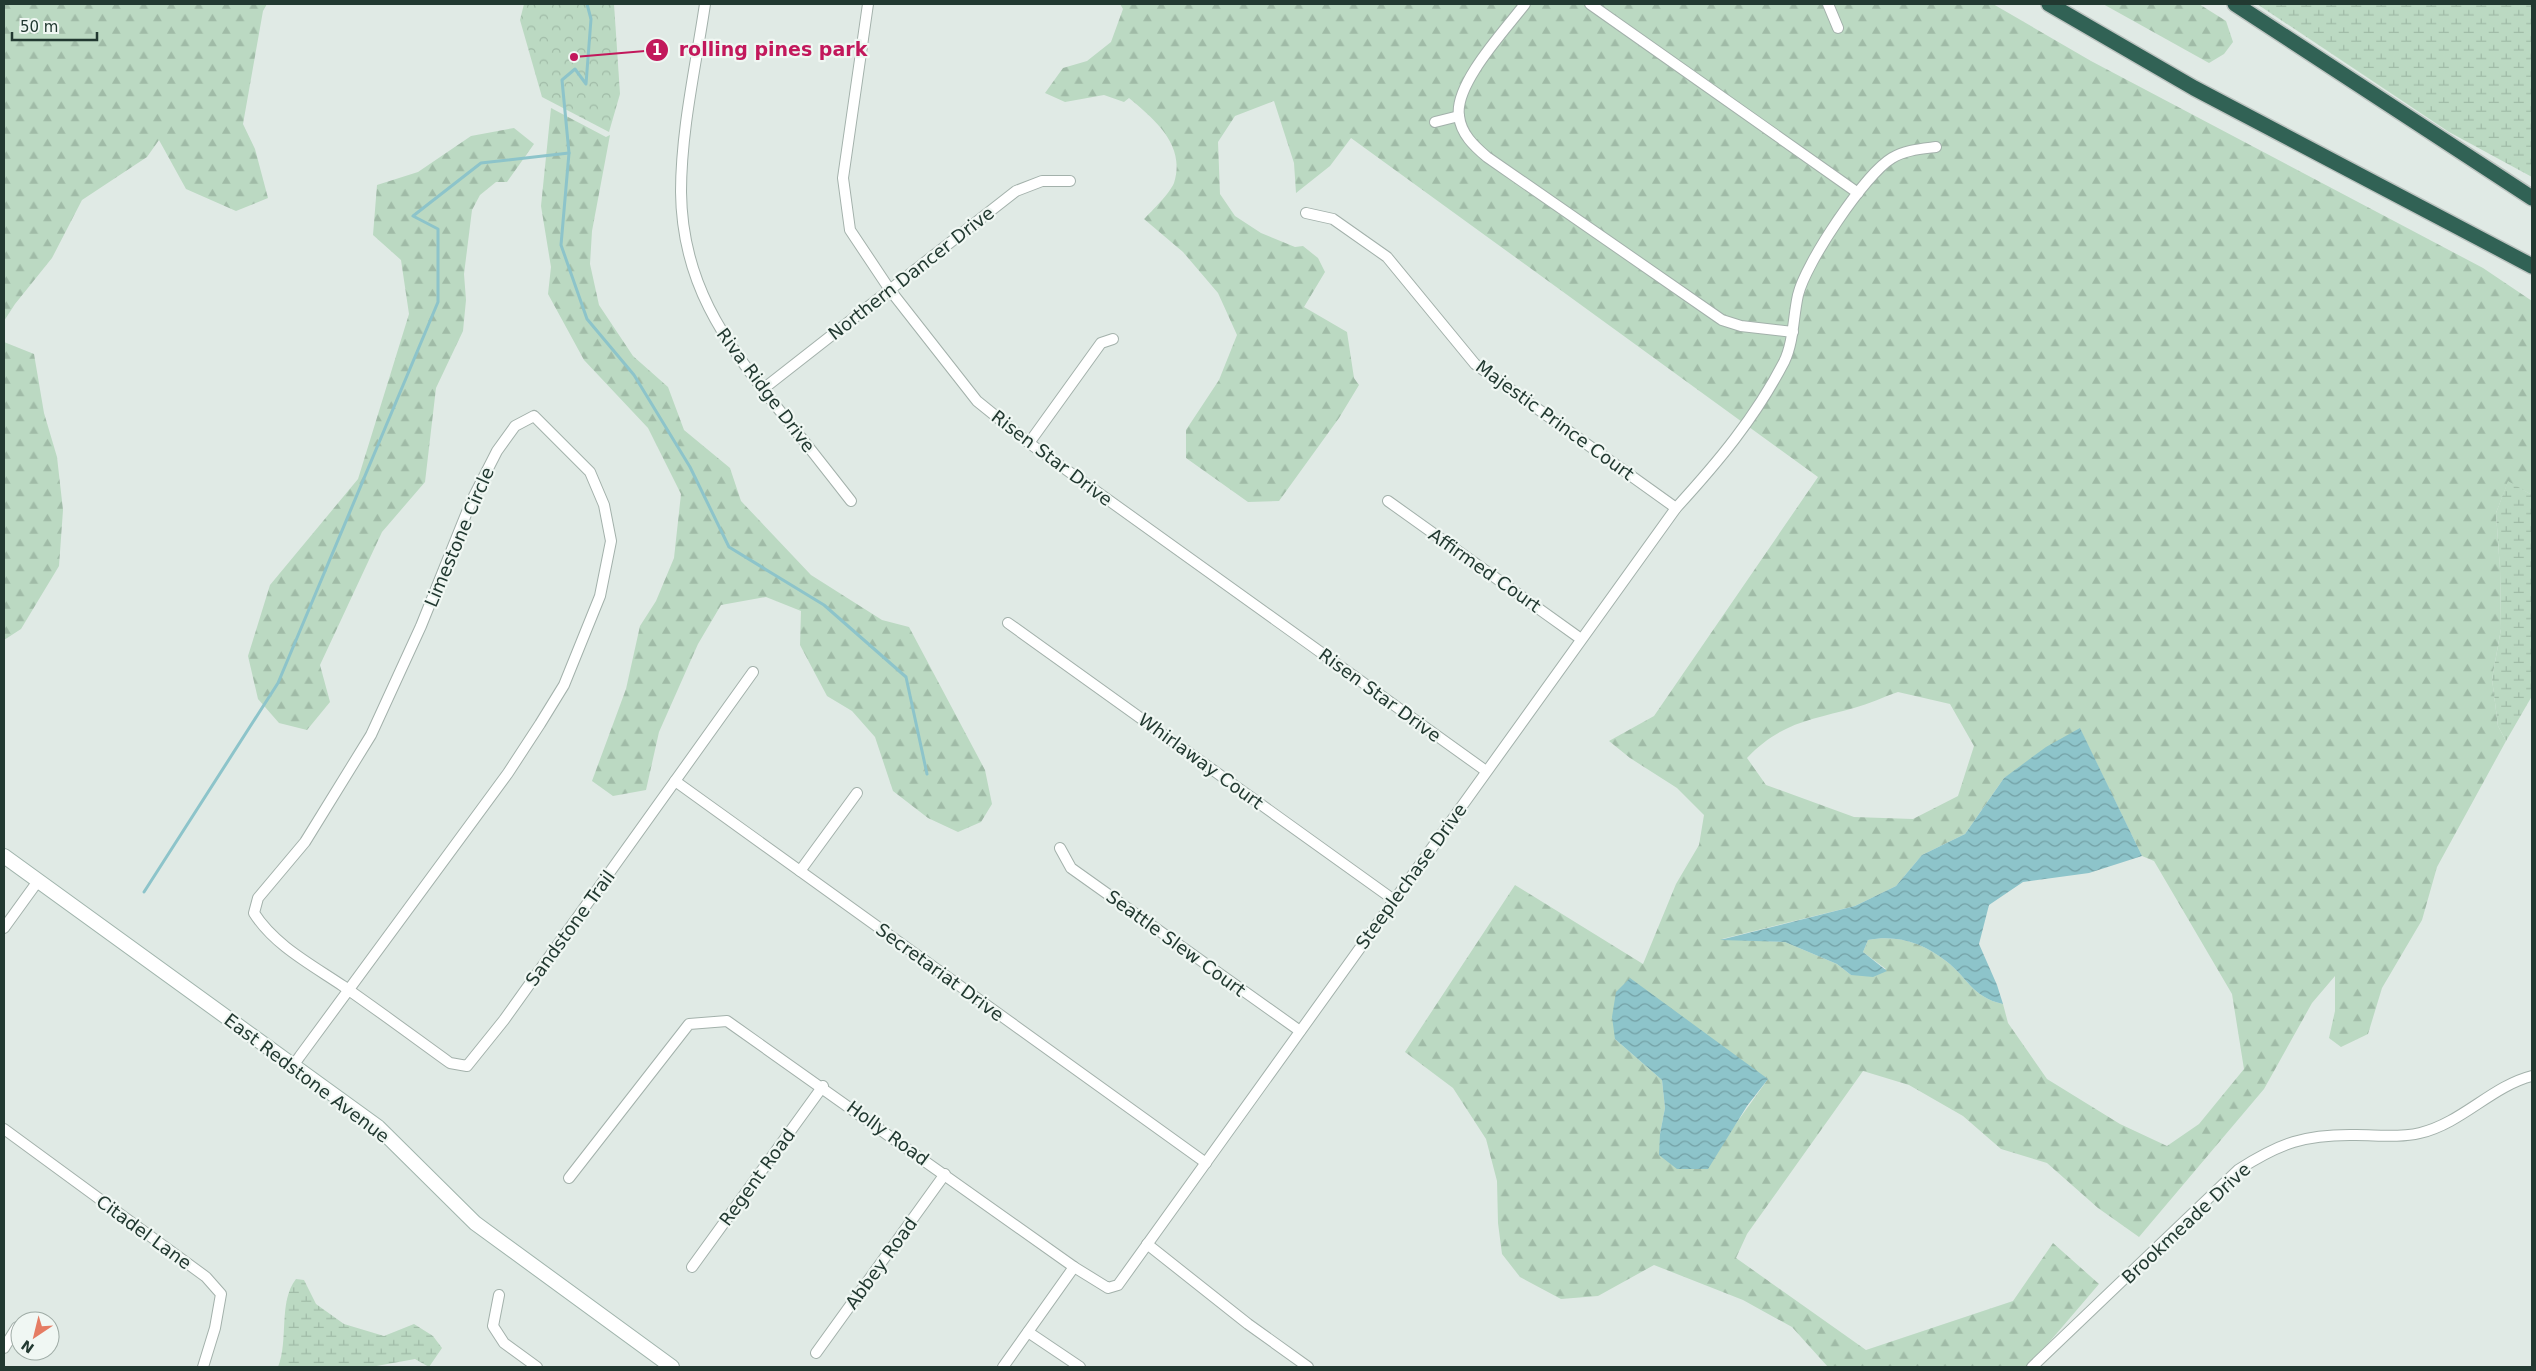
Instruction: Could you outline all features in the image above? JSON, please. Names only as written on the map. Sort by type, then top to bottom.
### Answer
[{"type":"highway","points":[[2049,4],[2194,88],[2532,266]]},
{"type":"highway","points":[[2235,4],[2532,198]]},
{"type":"street","name":"Riva Ridge Drive","points":[[705,4],[682,169],[684,223],[690,257],[704,299],[735,354],[851,501]]},
{"type":"street","name":"Risen Star Drive","points":[[868,4],[843,178],[850,230],[890,290],[977,401],[1028,443],[1486,772]]},
{"type":"street","points":[[1525,4],[1473,74],[1461,96],[1459,116],[1472,144],[1487,157],[1722,320],[1742,326],[1793,332]]},
{"type":"street","points":[[1590,4],[1858,193]]},
{"type":"street","points":[[1828,4],[1838,28]]},
{"type":"street","points":[[1435,122],[1459,116]]},
{"type":"street","name":"Steeplechase Drive","points":[[1147,1244],[1676,508],[1721,459],[1765,398],[1785,359],[1793,332],[1798,294],[1809,265],[1858,193],[1891,158],[1908,151],[1936,147]]},
{"type":"street","name":"Northern Dancer Drive","points":[[763,389],[1016,191],[1042,181],[1070,181]]},
{"type":"street","name":"Majestic Prince Court","points":[[1306,213],[1332,219],[1387,257],[1475,364],[1676,508]]},
{"type":"street","points":[[1028,443],[1101,343],[1113,339]]},
{"type":"street","name":"Limestone Circle","points":[[293,1066],[349,990],[508,773],[564,685],[600,596],[611,541],[604,505],[590,472],[534,416],[515,426],[497,451],[475,493],[421,626],[371,735],[304,842],[258,898],[254,913],[264,930],[349,990]]},
{"type":"street","name":"Affirmed Court","points":[[1388,501],[1582,639]]},
{"type":"street","name":"Whirlaway Court","points":[[1008,623],[1394,900]]},
{"type":"street","name":"Sandstone Trail","points":[[349,990],[450,1063],[467,1066],[504,1020],[753,672]]},
{"type":"street","name":"Secretariat Drive","points":[[675,781],[1206,1162]]},
{"type":"street","points":[[800,871],[857,793]]},
{"type":"street","name":"Seattle Slew Court","points":[[1060,848],[1072,868],[1300,1031]]},
{"type":"street","name":"East Redstone Avenue","points":[[4,856],[378,1127],[475,1223],[672,1367]]},
{"type":"street","points":[[4,928],[38,881]]},
{"type":"street","name":"Holly Road","points":[[569,1178],[689,1024],[728,1021],[823,1086],[1074,1267],[1108,1288],[1118,1285],[1147,1244]]},
{"type":"street","name":"Brookmeade Drive","points":[[2032,1367],[2238,1170],[2265,1152],[2294,1140],[2319,1136],[2391,1137],[2420,1133],[2468,1112],[2495,1094],[2532,1076]]},
{"type":"street","name":"Regent Road","points":[[692,1267],[823,1086]]},
{"type":"street","name":"Citadel Lane","points":[[4,1129],[206,1277],[220,1294],[216,1328],[203,1367]]},
{"type":"street","name":"Abbey Road","points":[[816,1353],[945,1174]]},
{"type":"street","points":[[1147,1244],[1308,1367]]},
{"type":"street","points":[[1003,1367],[1074,1267]]},
{"type":"street","points":[[499,1295],[493,1326],[504,1343],[537,1367]]},
{"type":"street","points":[[1028,1332],[1080,1367]]},
{"type":"green space","points":[[4,4],[267,4],[263,11],[243,124],[255,149],[268,198],[236,211],[186,189],[159,140],[147,157],[82,200],[52,258],[15,304],[4,321]]},
{"type":"green space","points":[[524,4],[614,4],[620,94],[609,132],[542,97],[520,20]]},
{"type":"green space","points":[[1120,4],[1993,4],[2091,61],[2483,268],[2532,301],[2532,495],[2508,482],[2496,513],[2500,569],[2501,629],[2492,679],[2498,726],[2506,741],[2437,867],[2422,920],[2382,988],[2368,1034],[2341,1047],[2329,1038],[2335,1011],[2335,976],[2312,1003],[2264,1089],[2139,1237],[2098,1208],[2047,1163],[2001,1149],[1963,1116],[1909,1085],[1863,1071],[1747,1234],[1736,1258],[1866,1350],[2013,1301],[2053,1243],[2099,1284],[2028,1367],[1828,1367],[1792,1327],[1743,1300],[1654,1265],[1598,1296],[1561,1299],[1520,1277],[1502,1254],[1498,1223],[1497,1181],[1486,1139],[1453,1088],[1405,1052],[1515,885],[1643,964],[1676,884],[1699,845],[1704,815],[1677,788],[1630,758],[1609,741],[1654,716],[1818,477],[1351,138],[1330,166],[1296,193],[1294,163],[1274,101],[1235,116],[1218,142],[1220,194],[1235,216],[1261,233],[1295,247],[1303,246],[1318,258],[1325,272],[1304,307],[1347,332],[1354,378],[1359,385],[1339,418],[1279,501],[1248,502],[1186,458],[1186,430],[1219,380],[1237,335],[1218,293],[1183,252],[1144,219],[1165,197],[1174,183],[1177,169],[1172,145],[1166,134],[1149,115],[1129,98],[1124,102],[1104,95],[1065,102],[1045,93],[1063,68],[1087,61],[1111,42],[1123,9]],"holes":[[[1898,692],[1950,704],[1974,746],[1958,796],[1913,819],[1854,817],[1766,785],[1747,758],[1771,737],[1796,724],[1860,706]],[[2080,729],[2142,856],[2154,861],[2232,994],[2244,1069],[2199,1124],[2167,1146],[2120,1124],[2047,1079],[2008,1023],[2003,1004],[1984,997],[1977,992],[1954,968],[1928,949],[1899,939],[1879,938],[1868,940],[1863,952],[1886,969],[1851,975],[1837,964],[1785,942],[1722,939],[1855,906],[1896,886],[1922,855],[1965,834],[2004,778]],[[1615,1039],[1768,1079],[1722,1143],[1707,1169],[1660,1134],[1665,1108],[1662,1080]]]},
{"type":"green space","points":[[2103,4],[2199,4],[2226,21],[2233,42],[2224,54],[2209,63]]},
{"type":"green space","points":[[2257,4],[2532,4],[2532,177],[2449,132]]},
{"type":"green space","points":[[551,108],[606,137],[610,135],[592,231],[590,264],[599,305],[633,356],[668,387],[684,430],[730,468],[741,501],[811,575],[882,620],[909,627],[985,770],[992,804],[981,822],[958,832],[928,818],[893,791],[875,737],[852,711],[827,696],[800,645],[801,611],[766,597],[721,605],[698,644],[659,732],[646,790],[613,796],[592,781],[626,689],[640,626],[656,601],[674,558],[681,494],[648,428],[584,360],[548,294],[551,267],[541,206]]},
{"type":"green space","points":[[514,128],[534,144],[507,182],[496,182],[480,195],[472,210],[464,274],[466,300],[463,331],[436,388],[425,482],[382,532],[320,665],[330,702],[307,730],[279,723],[258,699],[248,656],[270,585],[358,479],[409,314],[401,260],[373,235],[377,185],[418,172],[471,136]]},
{"type":"green space","points":[[4,342],[34,354],[44,413],[57,457],[63,510],[59,566],[21,629],[4,640]]},
{"type":"green space","points":[[2508,481],[2532,495],[2532,696],[2506,741],[2498,726],[2492,679],[2501,629],[2500,569],[2496,513]]},
{"type":"green space","points":[[296,1279],[304,1280],[316,1304],[344,1324],[384,1336],[414,1324],[433,1336],[442,1348],[429,1367],[415,1359],[371,1367],[278,1367],[283,1346],[287,1299]]},
{"type":"water","points":[[2080,728],[2142,856],[2089,873],[2023,882],[1989,905],[1979,944],[2003,1004],[1984,997],[1977,992],[1954,968],[1928,949],[1899,939],[1879,938],[1868,940],[1863,952],[1887,971],[1873,977],[1851,975],[1837,964],[1785,942],[1720,940],[1855,906],[1896,886],[1922,855],[1965,834],[2004,778],[2046,747]]},
{"type":"water","points":[[1630,978],[1768,1079],[1747,1106],[1708,1169],[1677,1169],[1659,1155],[1660,1134],[1665,1108],[1662,1080],[1615,1039],[1612,1017],[1616,992]]},
{"type":"waterway","points":[[144,892],[278,683],[438,302],[438,229],[413,216],[481,163],[569,153],[562,80],[575,69],[586,84],[591,19],[587,4]]},
{"type":"waterway","points":[[569,153],[561,245],[587,319],[634,375],[690,467],[729,547],[824,605],[906,677],[927,774]]},
{"type":"place","name":"rolling pines park","points":[[574,57]]}]
